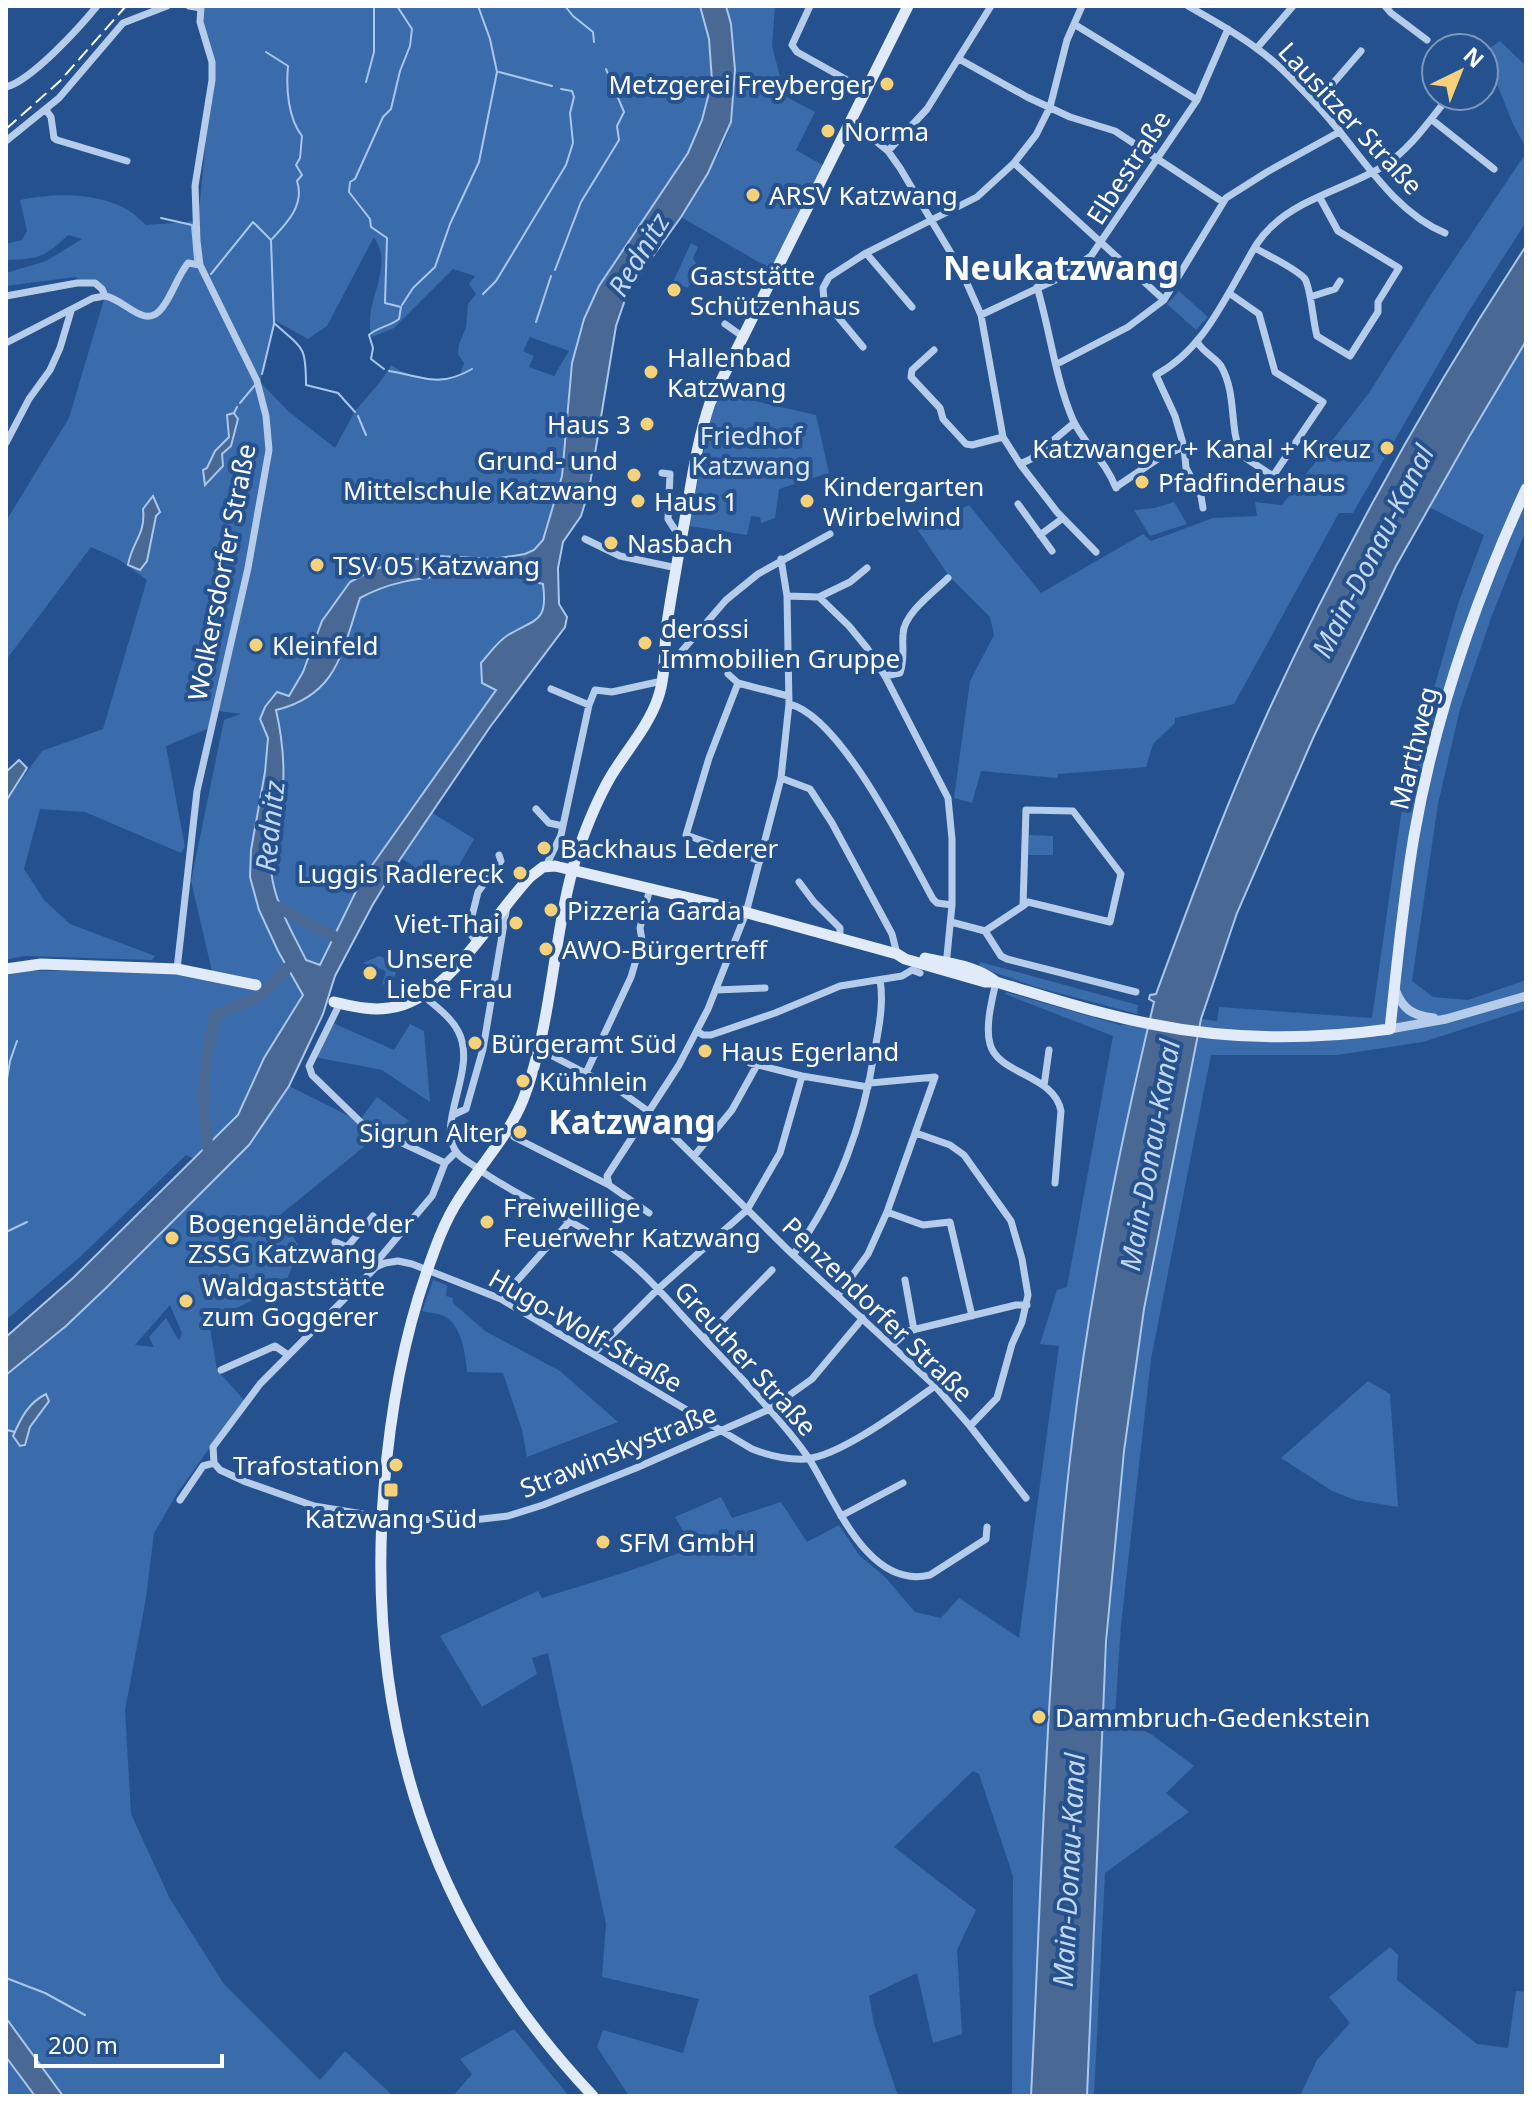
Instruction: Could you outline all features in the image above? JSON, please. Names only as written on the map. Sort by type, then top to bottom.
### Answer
[{"type":"main road","points":[[593,2096],[544,2042],[495,1973],[447,1885],[404,1764],[387,1684],[382,1613],[382,1515],[397,1386],[415,1311],[454,1206],[502,1140],[526,1091],[573,870],[598,802],[654,707],[656,683],[664,665],[666,627],[702,428],[717,387],[832,156],[838,136],[850,120],[908,6]]},
{"type":"main road","name":"Marthweg","points":[[1390,1029],[1415,834],[1434,743],[1472,618],[1526,489]]},
{"type":"main road","points":[[337,1003],[388,1008],[424,996],[444,980],[530,877],[546,866],[650,888],[840,940],[986,974],[996,982],[1115,1016],[1220,1034],[1314,1035],[1390,1029]]},
{"type":"main road","points":[[6,969],[41,964],[177,969],[256,985]]},
{"type":"street","points":[[8,86],[47,58],[97,6]]},
{"type":"street","points":[[6,141],[71,86],[123,23],[167,6]]},
{"type":"street","points":[[189,6],[201,7]]},
{"type":"street","points":[[810,6],[792,45],[797,52],[865,90]]},
{"type":"street","points":[[888,151],[927,109],[991,6]]},
{"type":"street","points":[[863,347],[824,300],[823,288],[829,277],[866,253],[977,197],[1014,163],[1036,135],[1050,107],[1061,60],[1082,6]]},
{"type":"street","name":"Lausitzer Straße","points":[[1188,6],[1257,48],[1316,103],[1408,209],[1445,233]]},
{"type":"street","points":[[1257,48],[1293,6]]},
{"type":"street","points":[[1385,6],[1420,35]]},
{"type":"street","name":"Wolkersdorfer Straße","points":[[177,969],[197,791],[248,568],[269,450],[266,416],[257,381],[200,265],[195,186],[212,80],[212,62],[200,22],[201,7]]},
{"type":"street","points":[[1074,24],[1197,100]]},
{"type":"street","name":"Elbestraße","points":[[981,315],[1081,265],[1102,242],[1197,100],[1228,29]]},
{"type":"street","points":[[1316,103],[1361,51]]},
{"type":"street","points":[[959,59],[1050,107],[1115,131],[1223,202]]},
{"type":"street","points":[[46,110],[57,140],[127,161]]},
{"type":"street","points":[[1203,508],[1201,496],[1186,468],[1175,416],[1156,375],[1178,362],[1198,343],[1265,233],[1283,217],[1373,171],[1398,154],[1436,112]]},
{"type":"street","points":[[1431,119],[1494,169]]},
{"type":"street","points":[[850,120],[888,151],[961,270],[981,315],[1003,437],[1020,464],[1063,518],[1096,552]]},
{"type":"street","points":[[1057,364],[1128,327],[1164,300],[1226,198],[1341,131]]},
{"type":"street","points":[[1014,163],[1164,300]]},
{"type":"street","points":[[1255,248],[1302,277],[1310,297],[1317,336],[1350,356],[1378,312],[1378,302],[1399,268],[1338,231],[1320,198]]},
{"type":"street","points":[[866,253],[912,307]]},
{"type":"street","points":[[6,296],[77,283],[95,283],[105,296],[145,317],[154,316],[162,308],[188,263],[200,265]]},
{"type":"street","points":[[1310,297],[1335,289],[1340,281]]},
{"type":"street","points":[[1037,287],[1062,390],[1074,423],[1104,463],[1116,488],[1162,456],[1184,447]]},
{"type":"street","points":[[1198,343],[1222,368],[1235,416],[1233,427],[1239,452],[1244,459],[1273,476],[1323,402],[1275,372],[1259,314],[1229,293]]},
{"type":"street","points":[[6,343],[83,302],[105,296]]},
{"type":"street","points":[[6,443],[29,399],[50,370],[71,311]]},
{"type":"street","points":[[725,324],[742,336]]},
{"type":"street","points":[[934,350],[912,370],[911,377],[940,408],[943,419],[966,444],[1003,437]]},
{"type":"street","points":[[1020,464],[1031,459],[1074,423]]},
{"type":"street","points":[[662,473],[670,474],[668,519],[681,539]]},
{"type":"street","points":[[1018,504],[1052,551]]},
{"type":"street","points":[[1040,535],[1063,518]]},
{"type":"street","points":[[664,665],[675,659],[726,600],[781,559],[830,534]]},
{"type":"street","points":[[585,539],[620,556],[677,568]]},
{"type":"street","points":[[609,1185],[607,1176],[679,1065],[697,1031],[746,913],[781,778],[789,700],[787,596],[781,559]]},
{"type":"street","points":[[787,596],[819,597],[850,582],[867,568]]},
{"type":"street","points":[[885,676],[900,673],[904,661],[903,633],[906,623],[948,578]]},
{"type":"street","points":[[819,597],[849,626],[885,676],[946,791],[950,820],[952,905],[947,967]]},
{"type":"street","points":[[728,674],[738,683],[804,707],[828,731],[881,807],[933,899],[937,903],[952,905]]},
{"type":"street","points":[[546,866],[558,844],[595,690],[612,692],[656,683]]},
{"type":"street","points":[[738,683],[709,758],[686,835],[760,861]]},
{"type":"street","points":[[551,689],[589,705]]},
{"type":"street","points":[[781,778],[810,789],[832,823],[892,934],[897,954]]},
{"type":"street","points":[[536,809],[547,823],[563,826]]},
{"type":"street","points":[[985,931],[1023,906],[1028,902],[1110,922],[1121,874],[1073,811],[1026,810],[1023,906]]},
{"type":"street","points":[[476,941],[469,928],[478,892],[501,861],[499,855]]},
{"type":"street","points":[[799,882],[840,928],[840,940]]},
{"type":"street","points":[[586,1073],[631,977],[642,940],[642,918],[650,888]]},
{"type":"street","points":[[453,1115],[466,1109],[476,1081],[507,904]]},
{"type":"street","points":[[951,922],[985,931],[1001,956],[1007,959],[1136,992]]},
{"type":"street","points":[[697,1031],[711,1035],[840,986],[902,976],[912,970],[920,973]]},
{"type":"street","points":[[793,1255],[816,1222],[844,1167],[859,1128],[880,1020],[880,980]]},
{"type":"street","points":[[996,982],[990,1026],[991,1049],[1055,1095],[1061,1111],[1055,1183]]},
{"type":"street","points":[[716,990],[765,988]]},
{"type":"street","points":[[1394,988],[1409,1012],[1446,1019]]},
{"type":"street","points":[[180,1500],[203,1466],[214,1463],[213,1447],[260,1384],[377,1264],[432,1195],[445,1163],[456,1152],[449,1132],[465,1066],[461,1040],[455,1027],[424,996]]},
{"type":"street","points":[[1390,1029],[1446,1019],[1526,996]]},
{"type":"street","points":[[337,1003],[309,1066],[312,1075],[378,1139],[396,1140],[445,1163]]},
{"type":"street","name":"Penzendorfer Straße","points":[[537,1048],[620,1091],[648,1111],[793,1255],[935,1386],[1026,1498]]},
{"type":"street","points":[[1044,1086],[1049,1050]]},
{"type":"street","points":[[694,1156],[732,1110],[754,1064],[802,1076],[869,1085],[935,1077],[887,1212],[868,1254],[838,1295]]},
{"type":"street","points":[[594,1353],[658,1289],[747,1210],[780,1153],[802,1076]]},
{"type":"street","points":[[916,1133],[959,1149],[1011,1221],[1022,1259],[1027,1305],[1012,1344],[1001,1390],[993,1403],[970,1426]]},
{"type":"street","points":[[514,1137],[609,1185],[649,1213]]},
{"type":"street","name":"Greuther Straße","points":[[456,1152],[518,1194],[570,1221],[619,1252],[658,1289],[770,1409],[809,1459],[862,1548],[874,1559],[906,1576],[919,1578],[930,1575],[986,1539],[987,1527]]},
{"type":"street","points":[[887,1212],[923,1225],[950,1222],[972,1316]]},
{"type":"street","points":[[347,1247],[373,1216]]},
{"type":"street","points":[[501,1299],[570,1221]]},
{"type":"street","points":[[335,1242],[377,1264]]},
{"type":"street","name":"Hugo-Wolf-Straße","points":[[377,1264],[398,1261],[501,1299],[752,1449],[772,1457],[809,1459],[841,1447],[935,1386]]},
{"type":"street","points":[[704,1339],[772,1270]]},
{"type":"street","points":[[905,1280],[914,1330]]},
{"type":"street","points":[[892,1345],[899,1337],[914,1330],[1027,1305]]},
{"type":"street","name":"Strawinskystraße","points":[[214,1463],[220,1470],[246,1482],[314,1506],[456,1522],[508,1516],[602,1482],[770,1409],[812,1379],[863,1318]]},
{"type":"street","points":[[221,1370],[275,1346],[288,1355]]},
{"type":"street","points":[[841,1516],[903,1483]]},
{"type":"green space","points":[[204,6],[700,6],[709,39],[712,81],[702,120],[688,153],[599,286],[584,319],[572,363],[562,476],[543,540],[525,554],[493,559],[438,556],[403,561],[322,621],[303,672],[288,696],[277,692],[265,708],[260,719],[268,738],[265,772],[251,850],[250,877],[259,910],[303,994],[264,1058],[238,1115],[194,1159],[186,1155],[80,1257],[6,1320],[6,801],[42,751],[103,729],[147,580],[118,559],[91,547],[6,660],[6,521],[69,418],[106,293],[75,277],[6,286],[6,273],[46,261],[82,239],[68,235],[46,253],[17,260],[6,260],[6,244],[22,240],[27,231],[20,200],[46,196],[101,199],[129,211],[146,225],[198,221],[213,68],[202,18]],"holes":[[[374,237],[380,249],[381,262],[371,312],[372,337],[394,328],[453,269],[475,276],[469,284],[476,294],[468,304],[466,328],[459,344],[458,354],[464,363],[460,375],[443,378],[415,376],[391,365],[355,411],[335,448],[288,411],[260,382],[276,321],[308,339],[327,326]],[[530,337],[569,351],[554,376],[529,367],[534,356],[523,351]],[[219,711],[241,714],[224,720],[191,881],[214,980],[151,970],[28,971],[7,975],[8,959],[26,956],[152,960],[155,956],[70,924],[44,900],[24,869],[40,809],[85,812],[181,853],[185,847],[166,746],[212,727]]]},
{"type":"green space","name":"ARSV Katzwang","points":[[726,6],[775,6],[772,46],[785,96],[815,112],[796,150],[826,167],[774,271],[681,217],[715,160],[731,124],[732,65]]},
{"type":"green space","points":[[1500,41],[1526,66],[1526,148],[1500,92]]},
{"type":"green space","points":[[1526,153],[1526,222],[1467,314],[1353,513],[1339,513],[1234,704],[1175,718],[1175,723],[1153,744],[1146,767],[1058,774],[1057,778],[981,771],[972,803],[954,798],[970,681],[994,635],[990,617],[949,576],[917,529],[920,521],[941,519],[969,505],[1041,593],[1143,534],[1151,541],[1213,518],[1257,516],[1255,502],[1282,505],[1369,393]]},
{"type":"green space","points":[[691,243],[698,247],[693,258],[697,265],[688,288],[673,282]]},
{"type":"green space","points":[[1179,291],[1208,317],[1196,330],[1167,304]]},
{"type":"green space","points":[[1526,341],[1526,530],[1460,709],[1438,804],[1412,981],[1433,997],[1468,1000],[1526,980],[1526,1009],[1423,1042],[1337,1055],[1211,1055],[1151,1359],[1121,1625],[1115,1716],[1151,1734],[1194,1766],[1166,1793],[1189,1812],[1105,1873],[1094,2096],[1087,2096],[1104,1695],[1123,1454],[1147,1290],[1201,1019],[1217,1021],[1219,1007],[1372,1018],[1404,794],[1458,604],[1484,535],[1429,507]]},
{"type":"green space","name":"Friedhof Katzwang","points":[[720,393],[816,415],[829,473],[779,489],[775,518],[761,523],[760,517],[751,516],[747,535],[689,526],[709,423]]},
{"type":"green space","points":[[1174,502],[1187,524],[1150,536],[1134,510]]},
{"type":"green space","points":[[451,575],[513,575],[543,584],[541,612],[533,623],[507,636],[496,690],[361,881],[320,966],[306,960],[275,892],[271,858],[280,817],[284,770],[276,709],[343,648],[360,598],[404,582]]},
{"type":"green space","points":[[431,812],[474,839],[446,888],[401,858]]},
{"type":"green space","points":[[1029,835],[1053,836],[1053,855],[1028,855]]},
{"type":"green space","points":[[379,956],[393,961],[396,973],[390,987],[382,984],[386,971],[363,963]]},
{"type":"green space","points":[[980,962],[1138,1005],[1137,1014],[1036,987],[979,967]]},
{"type":"green space","points":[[1006,992],[1120,1025],[1149,1024],[1104,1233],[1072,1445],[1051,1689],[1031,2096],[1012,2096],[1013,1876],[979,1774],[973,1771],[894,1847],[976,1910],[957,1950],[962,2034],[933,2043],[917,1973],[869,1996],[874,2024],[898,2096],[629,2096],[597,2047],[603,2030],[683,2053],[699,1999],[602,1977],[606,1924],[548,1653],[532,1658],[537,1674],[482,1707],[440,1636],[538,1591],[542,1598],[693,1548],[675,1517],[721,1497],[732,1518],[781,1502],[807,1542],[839,1525],[859,1555],[885,1577],[915,1612],[941,1618],[959,1598],[1019,1638],[1059,1346],[1040,1344],[1057,1290],[1067,1287],[1113,1036]]},
{"type":"green space","points":[[333,1023],[394,1050],[410,1024],[424,1031],[430,1102],[382,1070],[314,1057]]},
{"type":"green space","points":[[289,1086],[359,1121],[377,1097],[409,1121],[395,1133],[376,1137],[280,1215],[300,1248],[285,1284],[209,1322],[217,1370],[244,1400],[178,1492],[154,1533],[146,1598],[125,1710],[131,1814],[170,1899],[224,1984],[320,2080],[345,2051],[393,2096],[63,2096],[6,2018],[6,1375],[107,1287],[249,1145]],"holes":[[[170,1305],[182,1333],[179,1341],[166,1318],[149,1337],[154,1347],[135,1345]]]},
{"type":"green space","points":[[433,1280],[447,1285],[446,1296],[453,1298],[453,1303],[485,1331],[560,1371],[618,1422],[527,1457],[522,1430],[503,1373],[467,1372],[466,1358],[456,1328],[442,1315],[422,1311]]},
{"type":"green space","points":[[1368,1381],[1390,1394],[1398,1507],[1355,1500],[1332,1491],[1281,1458]]},
{"type":"green space","points":[[1390,1947],[1398,1955],[1397,1980],[1477,2044],[1508,2048],[1516,1991],[1526,1992],[1526,2096],[1300,2096],[1317,2060],[1350,2023],[1329,1997]]},
{"type":"green space","points":[[514,2029],[569,2096],[453,2096],[472,2074],[460,2059]]},
{"type":"green space","points":[[6,2057],[32,2092],[35,2096],[6,2096]]},
{"type":"water","points":[[700,6],[726,6],[731,24],[735,70],[731,122],[708,173],[628,291],[616,326],[589,490],[581,516],[563,542],[558,568],[559,604],[567,617],[565,627],[490,727],[401,858],[335,976],[323,1014],[289,1086],[249,1145],[66,1326],[6,1375],[6,1337],[73,1278],[238,1115],[264,1058],[303,995],[259,910],[250,877],[251,850],[268,738],[260,719],[265,707],[277,692],[289,696],[303,672],[322,621],[350,582],[372,570],[403,561],[438,556],[493,559],[525,554],[543,540],[562,476],[572,363],[584,319],[599,286],[688,153],[702,120],[712,81],[709,39]],"holes":[[[513,575],[543,584],[542,612],[504,638],[481,663],[482,683],[496,690],[361,881],[320,965],[306,960],[279,904],[271,868],[283,786],[283,755],[276,710],[313,694],[325,682],[342,653],[360,598],[393,584],[427,578]]]},
{"type":"water","name":"Main-Donau-Kanal","points":[[1526,246],[1526,341],[1396,566],[1314,736],[1237,913],[1201,1019],[1144,1309],[1124,1451],[1106,1642],[1087,2096],[1031,2096],[1051,1687],[1063,1524],[1087,1330],[1129,1112],[1154,1002],[1149,999],[1150,995],[1156,994],[1209,852],[1253,747],[1326,592],[1421,416]]},
{"type":"water","points":[[234,413],[238,419],[231,446],[222,454],[223,466],[205,485],[203,470],[229,437],[227,415]]},
{"type":"water","points":[[153,496],[160,512],[156,516],[147,561],[140,570],[128,565],[141,532],[143,509]]},
{"type":"water","points":[[19,760],[27,768],[6,801],[6,772]]},
{"type":"water","points":[[46,1394],[49,1401],[30,1427],[25,1445],[20,1446],[13,1436],[19,1423],[30,1406]]},
{"type":"water","points":[[6,2018],[63,2096],[35,2096],[6,2057]]},
{"type":"waterway","points":[[366,82],[374,52],[374,6]]},
{"type":"waterway","points":[[384,369],[371,359],[373,348],[369,335],[399,319],[401,307],[385,303],[387,238],[371,227],[370,219],[349,192],[350,182],[355,179],[383,117],[391,109],[410,46],[412,29],[397,6]]},
{"type":"waterway","points":[[402,305],[413,288],[435,267],[450,224],[479,162],[497,72],[490,39],[478,6]]},
{"type":"waterway","points":[[565,6],[593,32],[594,42]]},
{"type":"waterway","points":[[266,52],[288,66],[289,103],[302,136],[300,158],[296,165],[302,175],[297,181],[297,206],[271,240]]},
{"type":"waterway","points":[[555,270],[581,202],[619,140],[617,126],[624,112],[606,69]]},
{"type":"waterway","points":[[499,72],[552,86]]},
{"type":"waterway","points":[[483,294],[496,281],[566,165],[573,143],[570,113],[574,97],[572,91],[561,89]]},
{"type":"waterway","points":[[161,218],[192,225],[195,260]]},
{"type":"waterway","points":[[211,274],[253,222],[271,240],[274,323],[301,349],[306,385],[338,393],[355,412]]},
{"type":"waterway","points":[[536,322],[551,276]]},
{"type":"waterway","points":[[262,374],[274,324]]},
{"type":"waterway","points":[[389,371],[441,380],[472,369]]},
{"type":"waterway","points":[[240,403],[255,385]]},
{"type":"waterway","points":[[234,413],[237,407]]},
{"type":"waterway","points":[[358,416],[366,435]]},
{"type":"waterway","name":"Rednitz","points":[[273,905],[343,941]]},
{"type":"waterway","name":"Rednitz","points":[[209,1159],[203,1097],[215,1015],[260,996],[295,960]]},
{"type":"waterway","points":[[6,1085],[17,1041]]},
{"type":"waterway","points":[[6,1232],[27,1222]]},
{"type":"waterway","points":[[6,1435],[7,1430],[15,1432]]},
{"type":"waterway","points":[[6,1978],[45,1993],[85,2015]]},
{"type":"railway","points":[[6,129],[60,81],[126,6]]},
{"type":"place","name":"Metzgerei Freyberger","points":[[887,84]]},
{"type":"place","name":"Norma","points":[[828,131]]},
{"type":"place","name":"ARSV Katzwang","points":[[753,195]]},
{"type":"place","name":"Gaststätte Schützenhaus","points":[[674,290]]},
{"type":"place","name":"Hallenbad Katzwang","points":[[651,372]]},
{"type":"place","name":"Haus 3","points":[[647,424]]},
{"type":"place","name":"Katzwanger + Kanal + Kreuz","points":[[1387,448]]},
{"type":"place","name":"Grund- und Mittelschule Katzwang","points":[[634,475]]},
{"type":"place","name":"Pfadfinderhaus","points":[[1142,482]]},
{"type":"place","name":"Haus 1","points":[[638,501]]},
{"type":"place","name":"Kindergarten Wirbelwind","points":[[807,501]]},
{"type":"place","name":"Nasbach","points":[[611,543]]},
{"type":"place","name":"TSV 05 Katzwang","points":[[317,565]]},
{"type":"place","name":"derossi Immobilien Gruppe","points":[[645,643]]},
{"type":"place","name":"Kleinfeld","points":[[256,645]]},
{"type":"place","name":"Backhaus Lederer","points":[[544,848]]},
{"type":"place","name":"Luggis Radlereck","points":[[520,873]]},
{"type":"place","name":"Pizzeria Garda","points":[[551,910]]},
{"type":"place","name":"Viet-Thai","points":[[516,923]]},
{"type":"place","name":"AWO-Bürgertreff","points":[[546,949]]},
{"type":"place","name":"Unsere Liebe Frau","points":[[370,973]]},
{"type":"place","name":"Bürgeramt Süd","points":[[475,1043]]},
{"type":"place","name":"Haus Egerland","points":[[705,1051]]},
{"type":"place","name":"Kühnlein","points":[[523,1081]]},
{"type":"place","name":"Sigrun Alter","points":[[520,1132]]},
{"type":"place","name":"Freiweillige Feuerwehr Katzwang","points":[[487,1222]]},
{"type":"place","name":"Bogengelände der ZSSG Katzwang","points":[[172,1238]]},
{"type":"place","name":"Waldgaststätte zum Goggerer","points":[[186,1301]]},
{"type":"place","name":"Trafostation","points":[[396,1465]]},
{"type":"place","name":"Katzwang Süd","points":[[391,1490]]},
{"type":"place","name":"SFM GmbH","points":[[603,1542]]},
{"type":"place","name":"Dammbruch-Gedenkstein","points":[[1039,1717]]},
{"type":"district","name":"Neukatzwang","points":[[1061,267]]},
{"type":"district","name":"Katzwang","points":[[632,1121]]}]
